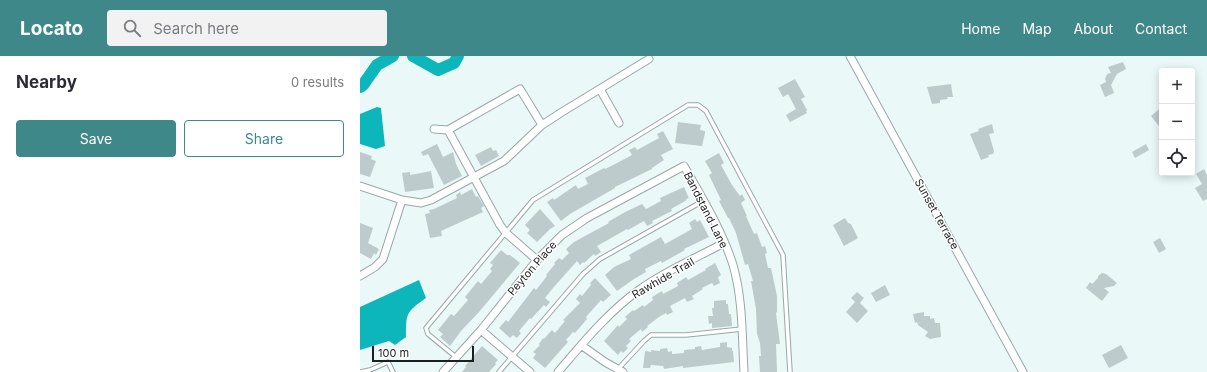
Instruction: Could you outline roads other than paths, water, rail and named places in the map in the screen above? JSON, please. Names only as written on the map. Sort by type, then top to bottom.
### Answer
[{"type":"street","name":"Sunset Terrace","points":[[850,56],[1023,372]]},
{"type":"street","points":[[360,186],[402,200],[421,203],[431,200],[504,161],[542,125],[649,59]]},
{"type":"street","points":[[434,129],[448,130],[520,86],[542,125]]},
{"type":"street","points":[[600,89],[620,123]]},
{"type":"street","points":[[448,130],[473,177],[506,233],[537,260]]},
{"type":"street","name":"Bandstand Lane","points":[[684,166],[704,201],[733,266],[739,296],[744,372]]},
{"type":"street","name":"Peyton Place","points":[[443,372],[481,330],[537,260],[562,235],[587,218],[684,166]]},
{"type":"street","points":[[360,276],[375,268],[383,259],[402,200]]},
{"type":"street","name":"Rawhide Trail","points":[[558,372],[581,345],[622,303],[640,289],[724,243]]},
{"type":"street","points":[[481,330],[530,372]]},
{"type":"street","points":[[581,345],[605,362],[620,370]]},
{"type":"lane","points":[[456,357],[428,334],[426,328],[533,200],[688,105],[698,105],[706,111],[783,255],[790,372]]},
{"type":"lane","points":[[499,372],[583,274],[600,259],[704,201]]},
{"type":"lane","points":[[620,370],[644,341],[651,335],[686,335],[742,329]]},
{"type":"lane","points":[[360,372],[370,370],[388,362],[393,372]]},
{"type":"water","points":[[377,107],[381,108],[385,146],[376,149],[360,144],[360,114]]},
{"type":"water","points":[[419,280],[426,298],[414,307],[408,314],[406,323],[406,337],[395,345],[389,341],[360,350],[360,307]]},
{"type":"waterway","points":[[360,87],[377,65],[393,56]]},
{"type":"waterway","points":[[413,56],[438,70],[454,63],[458,56]]}]
